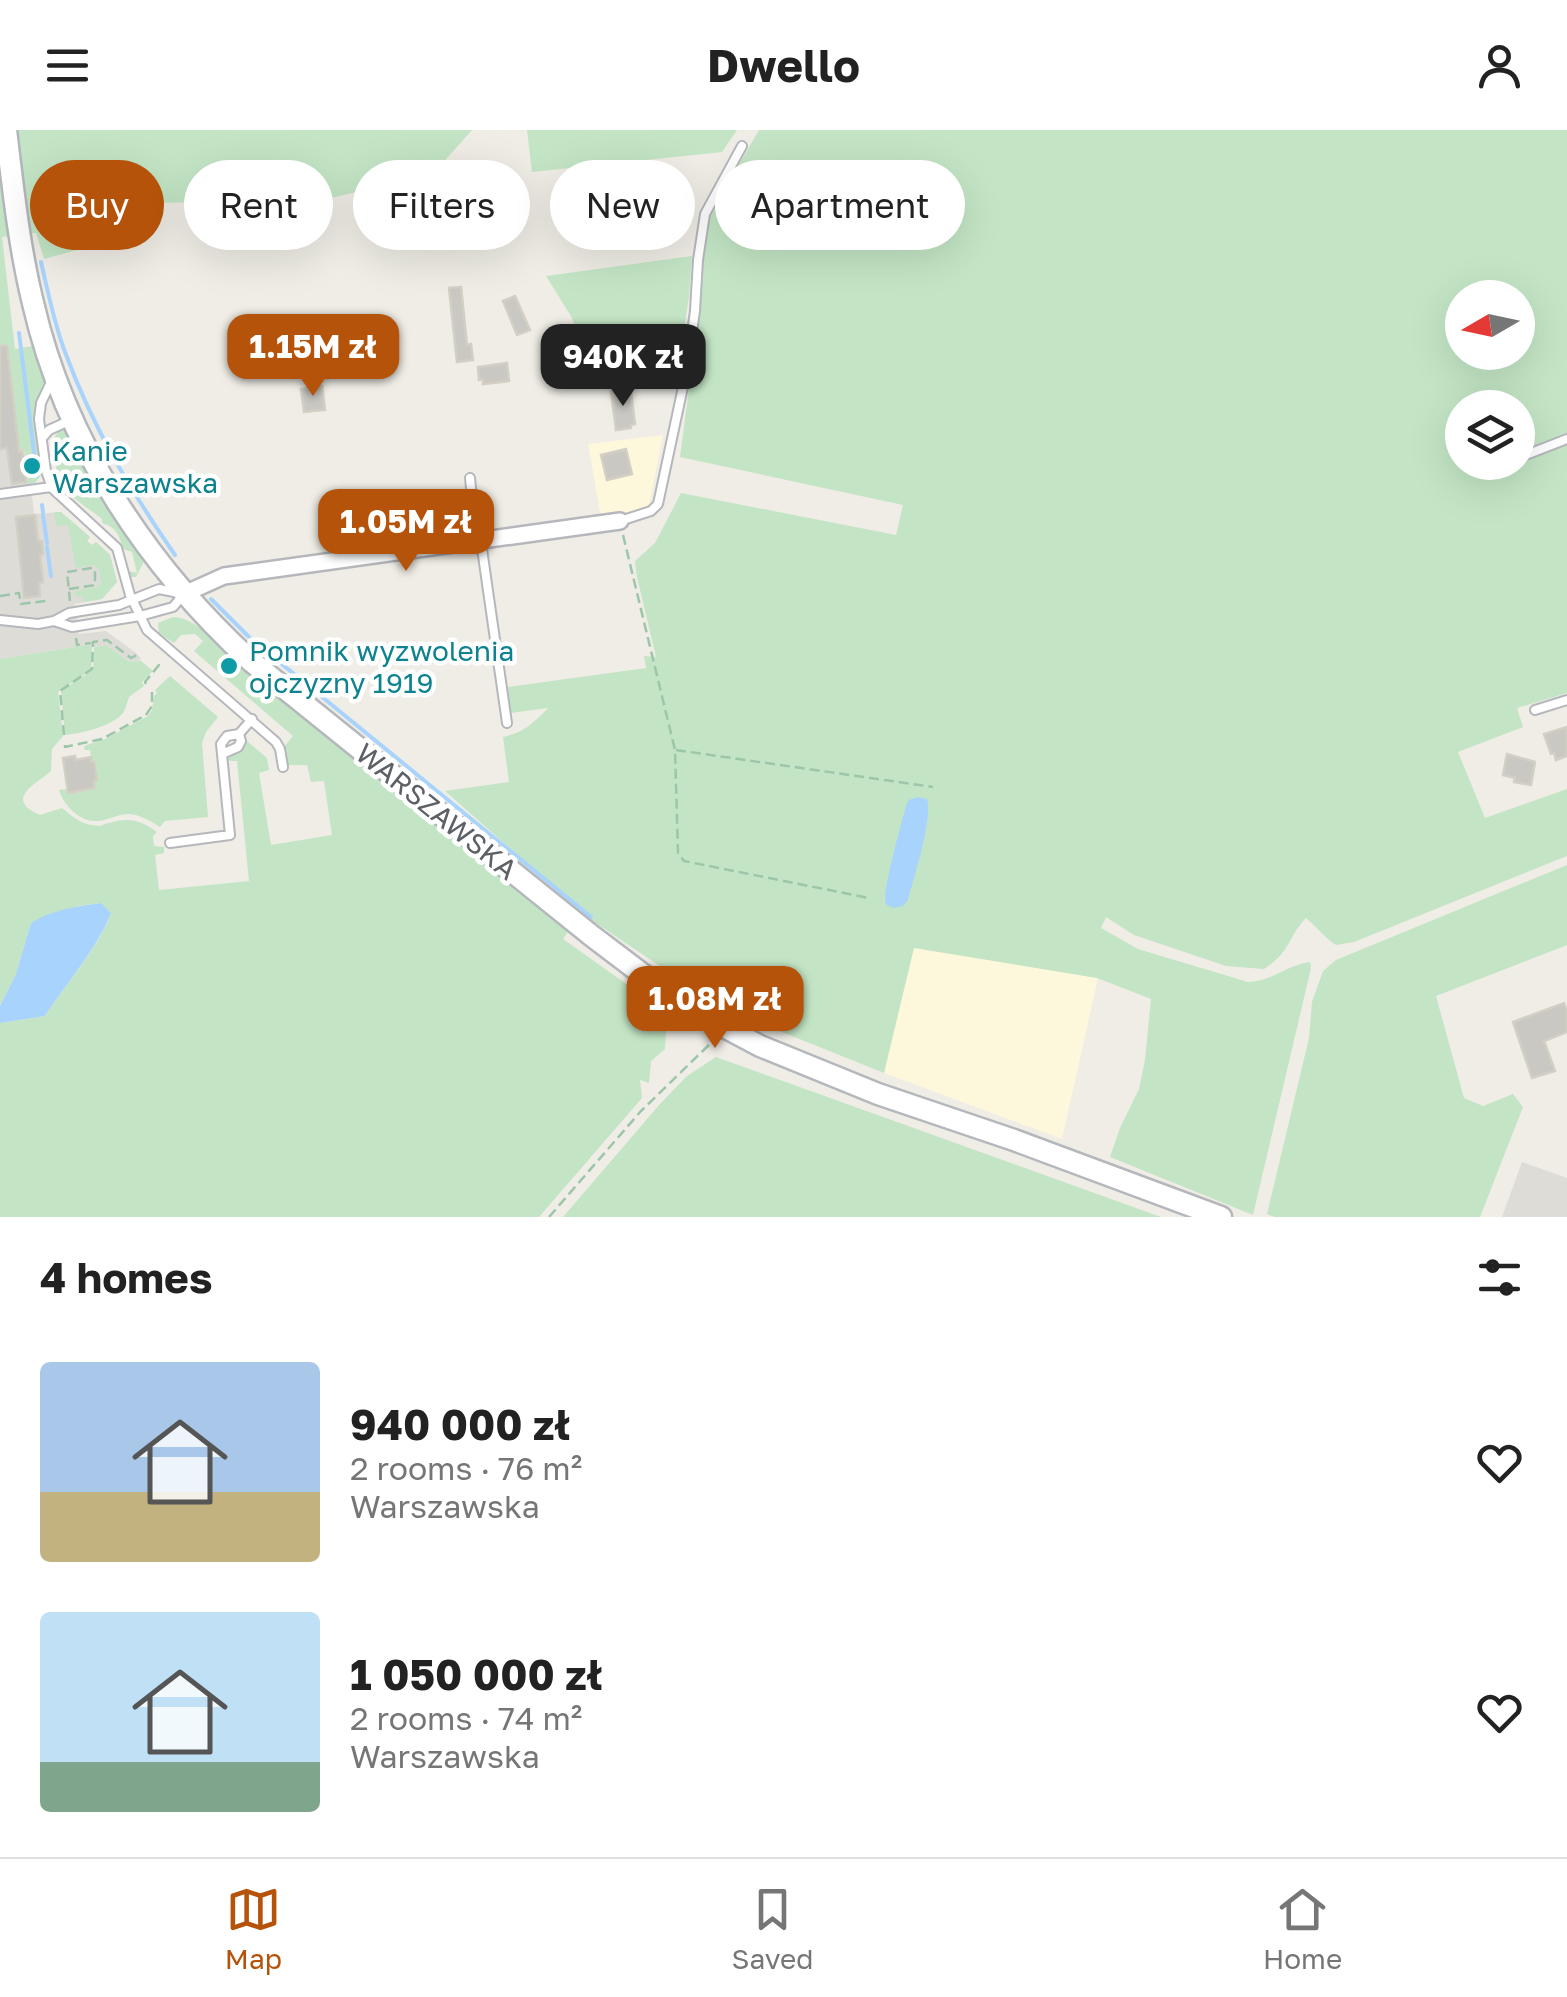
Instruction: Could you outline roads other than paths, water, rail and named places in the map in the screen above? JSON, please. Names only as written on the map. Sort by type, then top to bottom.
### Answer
[{"type":"main road","name":"WARSZAWSKA","points":[[6,130],[26,273],[36,317],[71,420],[128,520],[184,594],[234,646],[608,948],[654,983],[726,1028],[878,1094],[1220,1217]]},
{"type":"street","points":[[184,594],[220,576],[620,522]]},
{"type":"lane","points":[[620,522],[651,512],[658,504],[686,373],[705,214],[742,146]]},
{"type":"lane","points":[[55,376],[41,402],[39,419],[51,487],[117,548],[132,600],[152,636],[252,719],[279,746],[283,767]]},
{"type":"lane","points":[[42,438],[49,430],[71,420]]},
{"type":"lane","points":[[1535,451],[1567,439]]},
{"type":"lane","points":[[470,478],[473,543],[507,724]]},
{"type":"lane","points":[[0,494],[51,487]]},
{"type":"lane","points":[[0,620],[54,622],[72,628],[173,607],[184,594],[159,589],[111,606],[69,613],[54,622]]},
{"type":"lane","points":[[1534,710],[1567,700]]},
{"type":"lane","points":[[170,843],[230,835],[222,740],[239,734],[252,719]]},
{"type":"water","points":[[917,797],[927,799],[925,834],[908,900],[893,908],[885,898],[889,872],[907,803]]},
{"type":"water","points":[[101,903],[111,913],[105,927],[45,1016],[0,1023],[0,1006],[16,974],[31,923],[56,912]]},
{"type":"waterway","points":[[41,262],[61,341],[76,380],[127,481],[175,555]]},
{"type":"waterway","points":[[19,333],[37,476]]},
{"type":"waterway","points":[[42,505],[43,512]]},
{"type":"waterway","points":[[43,515],[47,543]]},
{"type":"waterway","points":[[47,547],[51,576]]},
{"type":"waterway","points":[[211,599],[250,638],[591,917]]},
{"type":"place","name":"Kanie Warszawska","points":[[32,466]]},
{"type":"place","name":"Pomnik wyzwolenia ojczyzny 1919","points":[[229,666]]}]
